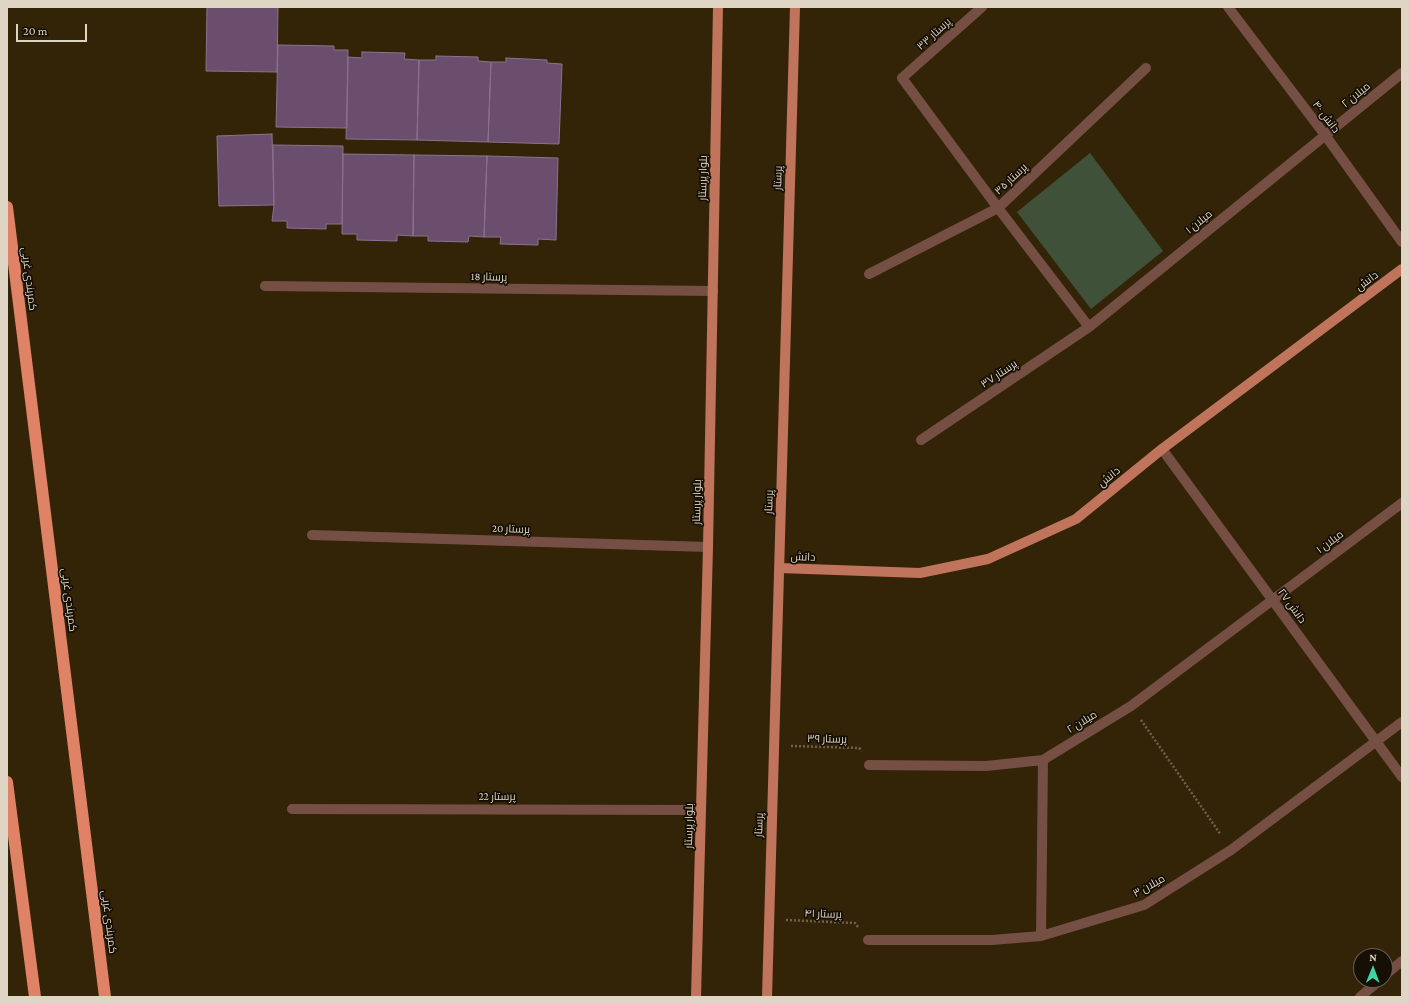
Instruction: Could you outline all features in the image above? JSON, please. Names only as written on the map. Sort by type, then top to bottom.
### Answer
[{"type":"highway","name":"کمربندی غربی","points":[[7,207],[105,997]]},
{"type":"highway","points":[[7,782],[35,997]]},
{"type":"main road","name":"بلوار پرستار","points":[[696,997],[708,547],[718,7]]},
{"type":"main road","name":"پرستار","points":[[767,997],[796,7]]},
{"type":"main road","name":"دانش","points":[[779,568],[920,573],[988,559],[1076,519],[1162,449],[1402,269]]},
{"type":"street","name":"پرستار ۳۳","points":[[982,7],[902,78],[998,208]]},
{"type":"street","name":"دانش ۴۰","points":[[1228,7],[1325,135],[1402,242]]},
{"type":"street","name":"پرستار ۳۵","points":[[869,274],[998,208],[1146,68]]},
{"type":"street","name":"میلان ۲","points":[[1325,135],[1402,73]]},
{"type":"street","name":"میلان ۱","points":[[1089,327],[1325,135]]},
{"type":"street","points":[[998,208],[1089,327]]},
{"type":"street","name":"پرستار 18","points":[[265,286],[713,291]]},
{"type":"street","name":"پرستار ۳۷","points":[[921,440],[1089,327]]},
{"type":"street","name":"دانش ۲۷","points":[[1162,449],[1402,777]]},
{"type":"street","name":"میلان ۱","points":[[1273,600],[1402,503]]},
{"type":"street","name":"پرستار 20","points":[[312,535],[708,547]]},
{"type":"street","name":"میلان ۲","points":[[869,765],[986,766],[1044,760],[1131,706],[1273,600]]},
{"type":"street","name":"میلان ۳","points":[[868,940],[992,940],[1041,936],[1144,905],[1231,850],[1402,722]]},
{"type":"street","points":[[1041,936],[1044,760]]},
{"type":"street","name":"پرستار 22","points":[[292,809],[701,810]]},
{"type":"street","points":[[1393,968],[1402,961]]},
{"type":"street","points":[[1360,997],[1371,988]]},
{"type":"path","points":[[1131,706],[1231,850]]},
{"type":"path","name":"پرستار ۳۹","points":[[774,746],[859,748],[869,765]]},
{"type":"path","name":"پرستار ۴۱","points":[[769,920],[855,923],[868,940]]},
{"type":"green space","points":[[1090,153],[1163,251],[1091,309],[1017,212]]},
{"type":"building","points":[[207,7],[278,7],[277,72],[206,71]]},
{"type":"building","points":[[278,45],[334,46],[334,50],[348,50],[347,128],[276,127]]},
{"type":"building","points":[[362,52],[405,53],[404,59],[419,60],[417,140],[346,139],[348,57],[362,58]]},
{"type":"building","points":[[436,56],[478,57],[478,61],[491,62],[488,142],[417,140],[419,60],[436,60]]},
{"type":"building","points":[[506,58],[547,60],[547,63],[562,64],[559,144],[488,142],[491,62],[506,62]]},
{"type":"building","points":[[272,134],[274,205],[219,206],[217,136]]},
{"type":"building","points":[[273,145],[343,146],[342,224],[326,224],[326,229],[287,228],[287,221],[272,221],[274,205]]},
{"type":"building","points":[[343,154],[414,155],[413,236],[397,235],[397,241],[357,240],[357,234],[342,234]]},
{"type":"building","points":[[414,155],[487,156],[484,237],[469,236],[468,242],[428,241],[428,236],[413,236]]},
{"type":"building","points":[[487,156],[558,158],[556,240],[538,239],[538,245],[500,244],[501,237],[484,237]]}]
